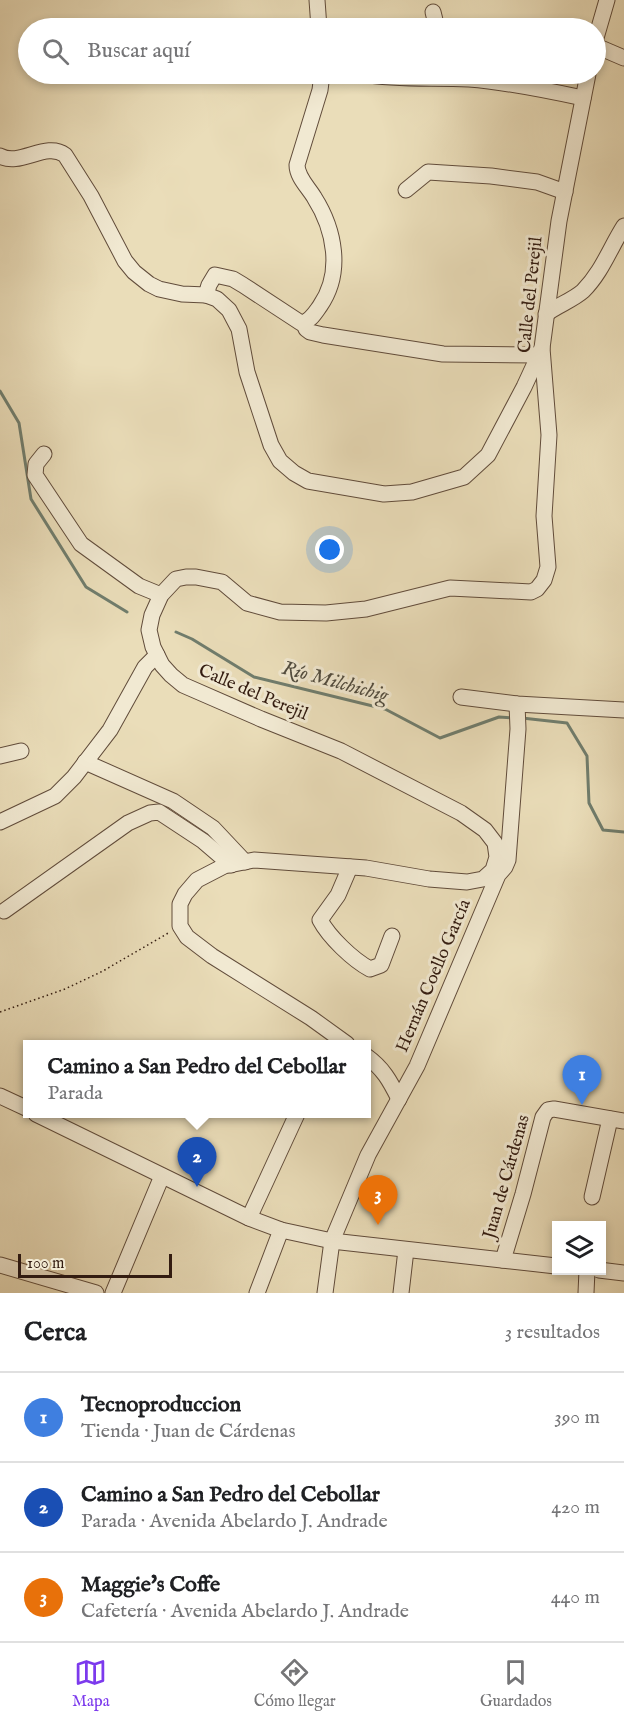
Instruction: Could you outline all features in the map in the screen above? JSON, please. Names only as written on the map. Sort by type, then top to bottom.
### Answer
[{"type":"street","points":[[317,0],[318,18]]},
{"type":"street","points":[[602,18],[607,0]]},
{"type":"street","points":[[433,12],[434,18]]},
{"type":"street","points":[[606,50],[624,58]]},
{"type":"street","points":[[304,323],[314,314],[326,296],[335,269],[333,247],[324,216],[297,172],[297,165],[321,84]]},
{"type":"street","points":[[504,84],[583,98]]},
{"type":"street","name":"Calle del Perejil","points":[[496,873],[495,843],[485,830],[461,813],[341,751],[183,685],[171,675],[157,655],[149,630],[160,595],[176,579],[196,577],[222,582],[247,603],[261,608],[280,612],[326,613],[366,609],[450,588],[534,591],[544,580],[548,567],[544,516],[549,435],[540,351],[565,192],[586,84]]},
{"type":"street","points":[[0,156],[6,159],[51,150],[65,155],[91,196],[124,261],[134,272],[159,289],[182,294],[206,295],[217,299],[229,310],[239,328],[247,372],[271,446],[280,460],[294,473],[308,481],[384,494],[412,492],[464,477],[488,455],[540,351],[443,354],[310,332],[304,323],[289,317],[233,279],[215,275],[206,295]]},
{"type":"street","points":[[406,190],[428,172],[491,176],[537,183],[565,192]]},
{"type":"street","points":[[546,314],[582,291],[601,268],[624,226]]},
{"type":"street","points":[[44,454],[36,464],[34,475],[81,544],[139,586],[160,595]]},
{"type":"street","points":[[0,822],[56,796],[74,777],[110,730],[145,667],[157,655]]},
{"type":"street","points":[[461,697],[517,708],[624,710]]},
{"type":"street","name":"Hernán Coello García","points":[[325,1293],[332,1241],[368,1155],[417,1066],[496,873],[505,867],[508,860],[518,729],[517,708]]},
{"type":"street","points":[[0,756],[21,751]]},
{"type":"street","points":[[85,762],[173,801],[213,828],[238,863]]},
{"type":"street","points":[[4,911],[128,823],[150,813],[159,812],[168,817],[238,863]]},
{"type":"street","points":[[341,1040],[212,956],[187,937],[180,926],[180,904],[197,880],[224,866],[254,860],[350,867],[429,879],[467,882],[483,879],[496,873]]},
{"type":"street","points":[[350,867],[338,895],[320,920],[324,929],[360,964],[370,969],[381,965],[392,936]]},
{"type":"street","points":[[371,1060],[389,1078],[399,1099]]},
{"type":"street","points":[[0,1096],[23,1107]]},
{"type":"street","name":"Juan de Cárdenas","points":[[503,1260],[543,1118],[548,1110],[554,1109],[617,1120]]},
{"type":"street","points":[[46,1118],[249,1218],[281,1230],[332,1241],[552,1266]]},
{"type":"street","points":[[249,1218],[295,1118]]},
{"type":"street","points":[[592,1197],[617,1120]]},
{"type":"street","points":[[113,1293],[162,1176]]},
{"type":"street","points":[[257,1293],[281,1230]]},
{"type":"street","points":[[401,1293],[405,1250]]},
{"type":"street","points":[[0,1265],[96,1293]]},
{"type":"street","points":[[606,1271],[624,1273]]},
{"type":"street","points":[[586,1293],[587,1275]]},
{"type":"path","points":[[0,1012],[65,989],[104,971],[180,926]]},
{"type":"waterway","points":[[0,391],[19,423],[31,499],[86,587],[127,612]]},
{"type":"waterway","name":"Río Milchichig","points":[[176,632],[192,639],[254,677],[385,709],[440,738],[499,717],[513,718]]},
{"type":"waterway","name":"Río Milchichig","points":[[522,718],[567,723],[587,756],[589,803],[603,830],[624,832]]},
{"type":"place","name":"Tecnoproduccion","points":[[582,1105]]},
{"type":"place","name":"Camino a San Pedro del Cebollar","points":[[197,1187]]},
{"type":"place","name":"Maggie's Coffe","points":[[378,1225]]}]
